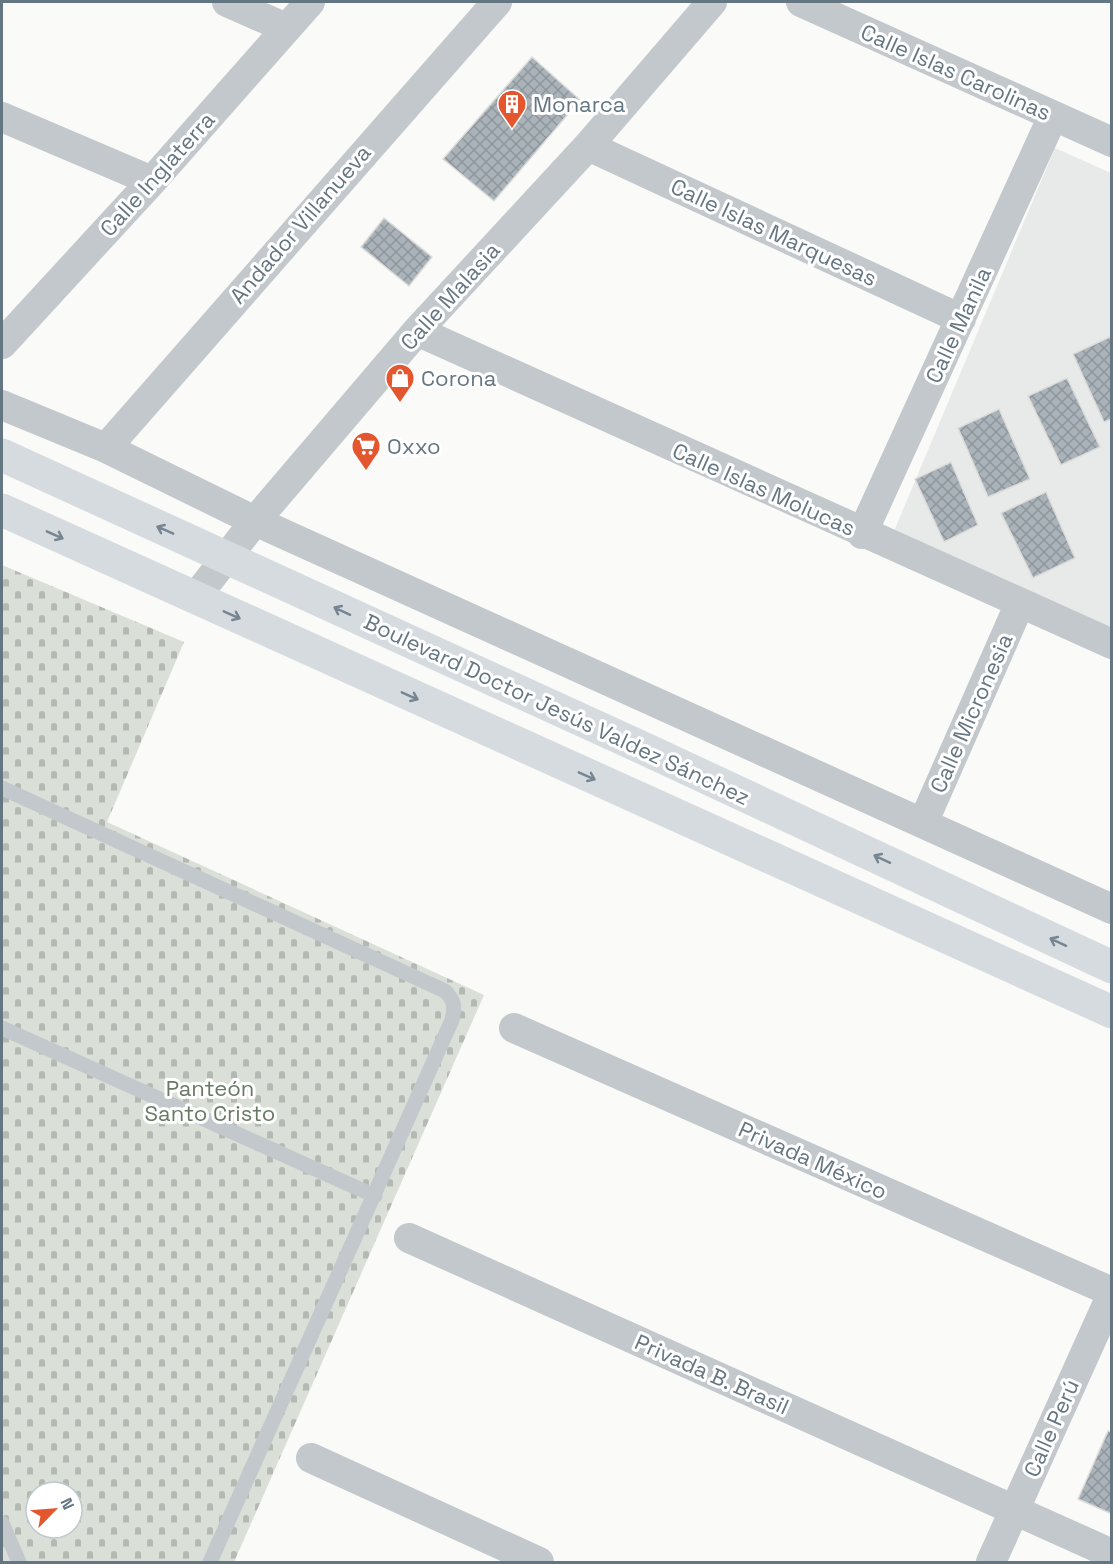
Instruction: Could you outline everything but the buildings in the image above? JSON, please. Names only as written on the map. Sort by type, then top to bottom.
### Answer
[{"type":"main road","name":"Boulevard Doctor Jesús Valdez Sánchez","points":[[2,455],[645,749],[1112,967]]},
{"type":"main road","name":"Boulevard Doctor Jesús Valdez Sánchez","points":[[2,510],[1112,1012]]},
{"type":"street","points":[[227,2],[286,28]]},
{"type":"street","name":"Calle Inglaterra","points":[[2,344],[152,181],[310,2]]},
{"type":"street","name":"Andador Villanueva","points":[[106,448],[497,2]]},
{"type":"street","name":"Calle Malasia","points":[[195,598],[255,521],[417,331],[588,146],[712,2]]},
{"type":"street","name":"Calle Islas Carolinas","points":[[801,2],[1112,142]]},
{"type":"street","name":"Calle Manila","points":[[862,534],[1053,116]]},
{"type":"street","points":[[2,117],[152,181]]},
{"type":"street","name":"Calle Islas Marquesas","points":[[588,146],[961,319]]},
{"type":"street","name":"Calle Islas Molucas","points":[[417,331],[862,534],[1112,644]]},
{"type":"street","name":"Boulevard Doctor Jesús Valdez Sánchez","points":[[2,405],[106,448],[255,521],[1112,909]]},
{"type":"street","name":"Calle Micronesia","points":[[923,823],[1020,603]]},
{"type":"street","points":[[645,749],[664,708]]},
{"type":"street","name":"Privada México","points":[[514,1028],[1112,1293]]},
{"type":"street","name":"Privada B. Brasil","points":[[409,1238],[1112,1554]]},
{"type":"street","name":"Calle Perú","points":[[991,1563],[1112,1293]]},
{"type":"street","points":[[311,1458],[539,1563]]},
{"type":"lane","points":[[2,788],[445,991],[452,998],[455,1008],[452,1020],[375,1196],[210,1563]]},
{"type":"lane","points":[[2,1028],[375,1196]]},
{"type":"lane","points":[[2,1523],[19,1563]]},
{"type":"shaded area","points":[[1055,148],[1111,173],[1111,633],[894,531]]},
{"type":"green space","name":"Panteón Santo Cristo","points":[[2,565],[184,642],[107,822],[484,995],[234,1562],[2,1562]]},
{"type":"place","name":"Monarca","points":[[512,130]]},
{"type":"place","name":"Corona","points":[[400,404]]},
{"type":"place","name":"Oxxo","points":[[366,472]]}]
